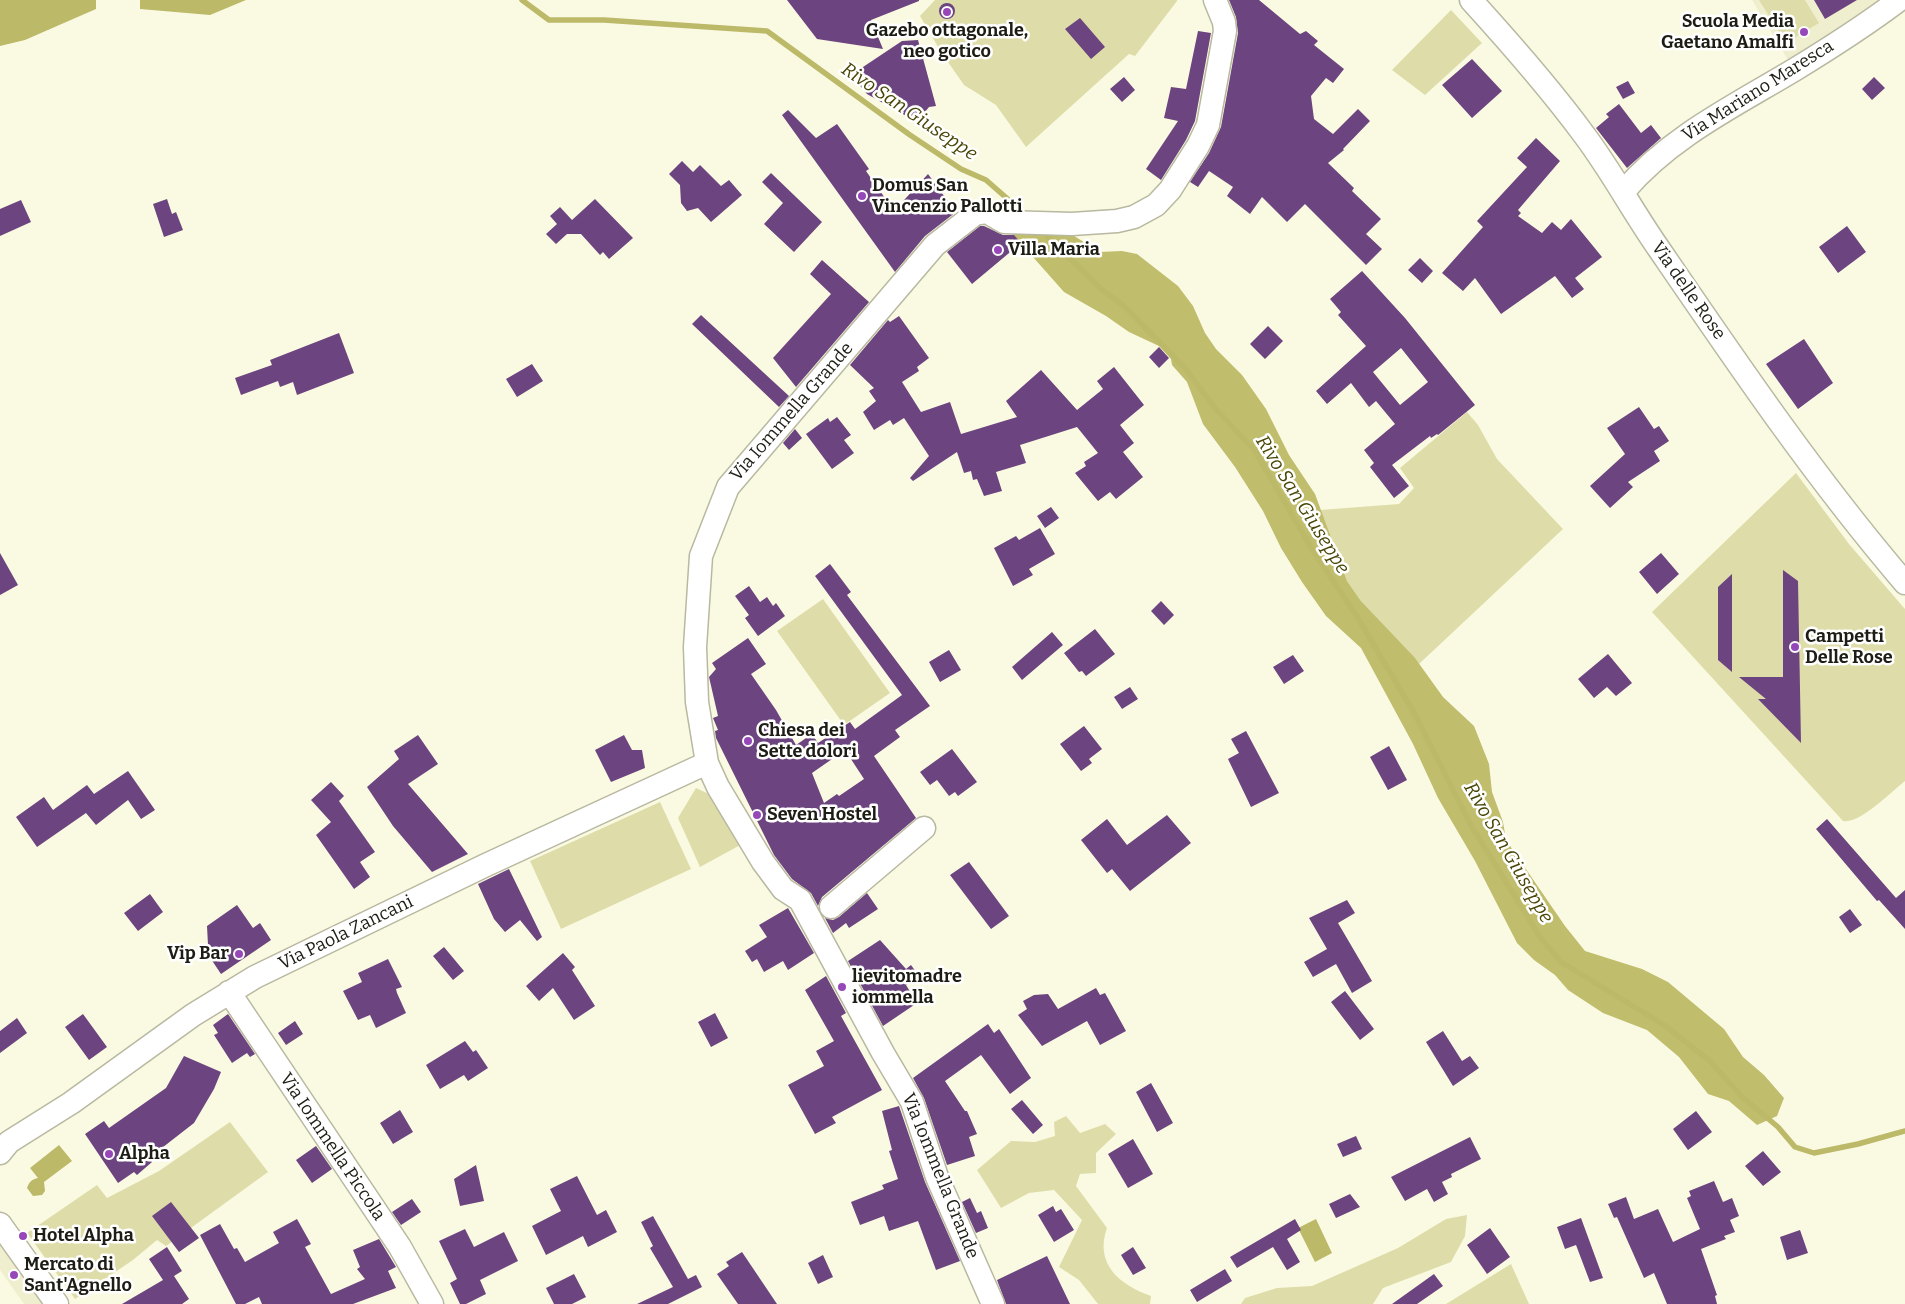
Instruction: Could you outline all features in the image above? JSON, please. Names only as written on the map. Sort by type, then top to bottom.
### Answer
[{"type":"street","name":"Via Iommella Grande","points":[[993,1304],[937,1178],[912,1102],[820,914],[783,889],[763,862],[718,787],[707,763],[697,702],[695,647],[701,556],[728,486],[935,245],[975,214],[987,212],[1004,222],[1072,224],[1118,221],[1134,217],[1156,205],[1170,190],[1198,146],[1208,126],[1225,31],[1224,22],[1216,0]]},
{"type":"street","name":"Via delle Rose","points":[[1471,0],[1545,84],[1624,191],[1657,247],[1789,435],[1861,532],[1905,583]]},
{"type":"street","name":"Via Mariano Maresca","points":[[1624,191],[1674,144],[1698,126],[1794,70],[1900,0]]},
{"type":"street","name":"Via Paola Zancani","points":[[3,1146],[71,1103],[229,992],[305,952],[707,763]]},
{"type":"street","points":[[820,914],[924,828]]},
{"type":"street","name":"Via Iommella Piccola","points":[[229,992],[400,1247],[432,1304]]},
{"type":"street","points":[[0,1224],[57,1304]]},
{"type":"street","points":[[0,1251],[38,1304]]},
{"type":"shaded area","points":[[0,0],[96,0],[96,9],[25,40],[0,46]]},
{"type":"shaded area","points":[[140,0],[246,0],[210,15],[140,9]]},
{"type":"shaded area","points":[[935,0],[1177,1],[1135,56],[1129,54],[1026,147],[996,105],[964,85],[941,52],[920,16]]},
{"type":"shaded area","name":"Scuola Media Gaetano Amalfi","points":[[1752,0],[1879,0],[1835,30],[1839,35],[1791,65]]},
{"type":"shaded area","points":[[1759,0],[1805,0],[1819,23],[1786,43]]},
{"type":"shaded area","points":[[1451,10],[1482,43],[1425,95],[1392,70]]},
{"type":"shaded area","points":[[1009,230],[1066,231],[1100,252],[1122,251],[1137,254],[1178,286],[1193,306],[1205,333],[1216,349],[1242,375],[1266,409],[1289,455],[1315,494],[1347,581],[1361,601],[1415,658],[1443,697],[1474,726],[1489,764],[1492,792],[1503,822],[1506,840],[1565,926],[1585,951],[1642,969],[1668,982],[1724,1029],[1743,1057],[1764,1075],[1784,1098],[1777,1116],[1757,1125],[1729,1101],[1708,1094],[1679,1057],[1647,1030],[1603,1013],[1568,990],[1555,975],[1534,960],[1517,943],[1475,861],[1438,798],[1413,744],[1361,648],[1326,616],[1302,582],[1281,548],[1263,511],[1235,467],[1203,424],[1187,382],[1172,365],[1171,359],[1159,346],[1129,332],[1106,316],[1064,292]]},
{"type":"shaded area","points":[[1467,412],[1478,425],[1497,459],[1563,529],[1419,664],[1361,601],[1347,581],[1320,510],[1399,504],[1414,488],[1400,468]]},
{"type":"shaded area","name":"Campetti Delle Rose","points":[[1796,473],[1849,544],[1905,609],[1905,781],[1866,813],[1850,821],[1843,821],[1652,612]]},
{"type":"shaded area","points":[[823,599],[890,693],[844,725],[777,631]]},
{"type":"shaded area","points":[[696,788],[709,794],[744,843],[700,867],[678,818]]},
{"type":"shaded area","points":[[660,802],[691,869],[561,929],[530,861]]},
{"type":"shaded area","points":[[1066,1116],[1080,1133],[1105,1124],[1116,1134],[1096,1153],[1096,1173],[1080,1174],[1076,1186],[1107,1228],[1104,1252],[1107,1262],[1120,1279],[1129,1286],[1151,1296],[1150,1304],[1098,1304],[1079,1280],[1059,1267],[1082,1220],[1054,1190],[1029,1193],[1001,1208],[977,1170],[1011,1141],[1035,1142],[1055,1136],[1054,1122]]},
{"type":"shaded area","points":[[230,1122],[268,1172],[166,1246],[157,1240],[133,1260],[75,1299],[27,1233],[97,1185],[107,1198],[159,1171]]},
{"type":"shaded area","points":[[59,1145],[72,1161],[44,1182],[45,1191],[42,1195],[33,1196],[27,1188],[31,1181],[38,1178],[30,1168]]},
{"type":"shaded area","points":[[1467,1215],[1465,1236],[1451,1262],[1383,1288],[1373,1304],[1241,1304],[1245,1298],[1277,1288],[1312,1286],[1398,1248],[1446,1219]]},
{"type":"shaded area","points":[[1316,1219],[1332,1253],[1315,1262],[1298,1228]]},
{"type":"shaded area","name":"Mercato di Sant'Agnello","points":[[0,1242],[45,1304],[24,1304],[0,1270]]},
{"type":"shaded area","points":[[1511,1264],[1529,1304],[1446,1304]]},
{"type":"building","points":[[787,0],[919,1],[871,20],[883,49],[817,39]]},
{"type":"building","points":[[1229,0],[1259,0],[1300,34],[1306,31],[1318,41],[1314,45],[1344,69],[1333,83],[1326,78],[1311,96],[1314,119],[1333,134],[1358,109],[1370,121],[1344,150],[1328,163],[1354,188],[1352,191],[1381,219],[1366,234],[1382,249],[1366,265],[1305,204],[1287,222],[1262,197],[1250,214],[1227,196],[1233,187],[1209,171],[1198,187],[1190,182],[1209,153],[1221,127],[1238,33],[1236,17]]},
{"type":"building","points":[[1814,0],[1857,0],[1825,19]]},
{"type":"building","name":"Gazebo ottagonale, neo gotico","points":[[947,3],[955,11],[947,19],[939,11]]},
{"type":"building","points":[[1080,18],[1105,47],[1091,59],[1065,29]]},
{"type":"building","points":[[1198,31],[1211,33],[1195,121],[1186,140],[1161,180],[1146,169],[1178,121],[1164,118],[1171,87],[1186,89]]},
{"type":"building","points":[[918,40],[936,106],[929,107],[917,122],[867,94],[851,75],[902,41]]},
{"type":"building","points":[[1472,59],[1502,91],[1472,118],[1442,85]]},
{"type":"building","points":[[1124,77],[1135,90],[1122,102],[1110,89]]},
{"type":"building","points":[[1874,77],[1885,88],[1872,100],[1862,89]]},
{"type":"building","points":[[1628,81],[1635,93],[1623,99],[1616,87]]},
{"type":"building","points":[[1619,104],[1641,133],[1651,125],[1661,138],[1627,168],[1596,128],[1609,117],[1606,114]]},
{"type":"building","name":"Domus San Vincenzio Pallotti","points":[[788,110],[816,138],[837,124],[869,169],[866,171],[894,211],[928,174],[956,212],[925,236],[895,272],[782,115]]},
{"type":"building","points":[[1536,138],[1560,161],[1518,210],[1521,213],[1518,216],[1542,233],[1552,222],[1561,230],[1571,219],[1602,257],[1575,278],[1584,289],[1572,298],[1555,276],[1501,314],[1475,278],[1463,291],[1442,273],[1483,227],[1477,221],[1527,167],[1517,158]]},
{"type":"building","points":[[682,161],[693,172],[700,165],[721,186],[729,180],[742,195],[711,222],[698,208],[687,211],[681,203],[680,185],[669,174]]},
{"type":"building","points":[[771,173],[822,222],[794,252],[764,224],[783,203],[762,182]]},
{"type":"building","points":[[167,199],[172,214],[176,212],[183,230],[164,237],[153,204]]},
{"type":"building","points":[[595,199],[633,238],[609,259],[603,252],[600,255],[581,234],[567,234],[556,244],[546,234],[557,224],[550,216],[560,207],[572,220]]},
{"type":"building","points":[[21,200],[31,222],[0,236],[0,209]]},
{"type":"building","name":"Villa Maria","points":[[980,226],[1003,235],[1014,235],[1021,243],[972,284],[947,252]]},
{"type":"building","points":[[1847,226],[1866,252],[1838,273],[1819,247]]},
{"type":"building","points":[[1420,258],[1433,271],[1422,283],[1408,270]]},
{"type":"building","points":[[822,260],[869,302],[796,387],[773,358],[831,294],[810,274]]},
{"type":"building","points":[[1362,271],[1405,318],[1475,405],[1438,435],[1431,438],[1430,436],[1392,465],[1409,486],[1394,498],[1370,467],[1374,463],[1364,450],[1395,424],[1376,401],[1369,407],[1351,383],[1327,404],[1316,391],[1366,346],[1338,315],[1341,312],[1330,299]],"holes":[[[1401,348],[1428,382],[1400,405],[1373,372]]]},
{"type":"building","points":[[701,315],[789,396],[779,407],[692,324]]},
{"type":"building","points":[[899,316],[929,358],[917,367],[919,371],[902,382],[921,412],[950,402],[961,434],[1017,417],[1006,401],[1041,370],[1077,410],[1103,389],[1097,381],[1114,367],[1144,405],[1120,425],[1134,443],[1123,452],[1143,477],[1116,499],[1110,492],[1098,501],[1075,473],[1086,466],[1084,462],[1098,453],[1077,427],[1020,445],[1026,463],[996,472],[1002,491],[984,496],[977,479],[973,480],[971,471],[964,473],[957,452],[913,481],[910,478],[929,456],[904,418],[893,425],[890,420],[874,430],[863,412],[876,401],[869,391],[874,388],[850,365],[888,320],[890,322]]},
{"type":"building","points":[[1268,326],[1283,341],[1265,359],[1250,344]]},
{"type":"building","points":[[339,333],[354,373],[297,395],[293,382],[280,387],[278,381],[241,395],[235,378],[272,365],[270,360]]},
{"type":"building","points":[[1804,339],[1833,383],[1798,409],[1766,364]]},
{"type":"building","points":[[1159,347],[1169,358],[1159,368],[1149,357]]},
{"type":"building","points":[[532,364],[543,381],[517,397],[506,379]]},
{"type":"building","points":[[1639,407],[1654,429],[1659,426],[1669,441],[1654,451],[1660,461],[1628,482],[1633,487],[1610,508],[1590,486],[1625,454],[1607,428]]},
{"type":"building","points":[[837,417],[851,435],[844,440],[854,453],[832,469],[806,434],[828,418],[830,422]]},
{"type":"building","points":[[795,429],[802,438],[789,450],[783,443]]},
{"type":"building","points":[[1051,507],[1059,518],[1045,528],[1037,516]]},
{"type":"building","points":[[1040,528],[1055,554],[1029,569],[1033,575],[1013,586],[994,548],[1016,536],[1019,540]]},
{"type":"building","points":[[0,553],[18,585],[0,595]]},
{"type":"building","points":[[1661,553],[1679,574],[1657,594],[1639,572]]},
{"type":"building","points":[[830,564],[851,592],[847,595],[930,706],[895,730],[900,737],[874,756],[916,818],[822,897],[818,906],[811,893],[792,879],[774,855],[716,738],[715,731],[718,730],[713,718],[718,716],[709,677],[716,669],[712,663],[748,638],[766,664],[751,674],[776,710],[796,745],[812,734],[818,743],[850,722],[855,729],[902,695],[815,576]],"holes":[[[845,750],[864,779],[839,796],[837,794],[824,803],[812,773]]]},
{"type":"building","points":[[1783,570],[1798,581],[1801,743],[1758,699],[1766,699],[1739,677],[1783,677]]},
{"type":"building","points":[[1732,574],[1732,672],[1718,660],[1718,587]]},
{"type":"building","points":[[749,586],[760,602],[767,597],[773,606],[776,603],[785,616],[758,636],[745,618],[749,615],[735,596]]},
{"type":"building","points":[[1161,601],[1174,615],[1164,625],[1151,611]]},
{"type":"building","points":[[1095,629],[1115,654],[1086,676],[1082,671],[1079,672],[1064,653]]},
{"type":"building","points":[[1052,632],[1063,645],[1022,680],[1012,667]]},
{"type":"building","points":[[949,650],[961,670],[940,682],[929,662]]},
{"type":"building","points":[[1608,654],[1632,683],[1616,696],[1607,687],[1594,698],[1578,679]]},
{"type":"building","points":[[1293,655],[1304,671],[1284,684],[1273,667]]},
{"type":"building","points":[[1130,687],[1138,699],[1122,709],[1114,697]]},
{"type":"building","points":[[1084,726],[1102,749],[1089,759],[1092,763],[1081,771],[1060,744]]},
{"type":"building","points":[[1246,731],[1279,793],[1251,807],[1228,759],[1239,753],[1231,739]]},
{"type":"building","points":[[418,735],[438,764],[408,784],[468,854],[432,872],[393,826],[367,787],[399,759],[394,751]]},
{"type":"building","points":[[624,735],[632,750],[642,750],[645,768],[611,782],[595,750]]},
{"type":"building","points":[[1389,746],[1407,780],[1388,790],[1370,757]]},
{"type":"building","points":[[952,749],[977,782],[958,796],[955,792],[949,796],[937,780],[930,785],[920,772]]},
{"type":"building","points":[[128,771],[155,810],[141,819],[128,800],[96,825],[86,813],[37,847],[16,817],[44,797],[53,810],[87,785],[94,794]]},
{"type":"building","points":[[331,782],[344,796],[339,801],[375,852],[360,862],[370,877],[354,889],[316,835],[331,822],[311,800]]},
{"type":"building","points":[[1167,815],[1191,843],[1130,891],[1112,869],[1107,873],[1081,840],[1107,819],[1127,845]]},
{"type":"building","points":[[1827,819],[1896,898],[1905,890],[1905,929],[1879,900],[1877,901],[1816,829]]},
{"type":"building","points":[[969,862],[1009,916],[991,929],[950,875]]},
{"type":"building","points":[[509,869],[542,937],[537,941],[520,920],[505,932],[494,919],[478,884]]},
{"type":"building","points":[[867,893],[878,909],[849,928],[846,923],[833,933],[825,918],[833,920],[839,917]]},
{"type":"building","points":[[150,894],[163,912],[138,931],[124,913]]},
{"type":"building","points":[[1347,900],[1355,913],[1338,923],[1372,981],[1352,993],[1336,964],[1313,977],[1304,962],[1327,949],[1309,918]]},
{"type":"building","points":[[237,905],[253,928],[260,923],[271,940],[221,974],[209,956],[214,954],[208,945],[207,926]]},
{"type":"building","points":[[788,908],[814,953],[788,970],[783,961],[764,972],[757,959],[752,962],[745,951],[767,937],[759,925]]},
{"type":"building","points":[[1850,909],[1862,925],[1850,933],[1839,917]]},
{"type":"building","points":[[880,940],[906,969],[911,965],[919,976],[906,985],[917,1003],[883,1026],[848,961]]},
{"type":"building","points":[[444,947],[464,971],[453,980],[433,956]]},
{"type":"building","points":[[563,953],[575,967],[572,970],[595,1006],[574,1020],[553,988],[539,1001],[526,986]]},
{"type":"building","points":[[388,959],[402,987],[396,989],[406,1013],[376,1028],[370,1015],[358,1020],[343,991],[362,982],[358,973]]},
{"type":"building","points":[[826,976],[846,1013],[841,1016],[882,1090],[832,1117],[836,1123],[815,1134],[788,1085],[824,1066],[816,1051],[834,1041],[805,990]]},
{"type":"building","points":[[1096,988],[1100,995],[1105,993],[1126,1031],[1100,1045],[1087,1021],[1042,1046],[1018,1015],[1027,1009],[1023,1001],[1034,995],[1048,994],[1058,1009]]},
{"type":"building","points":[[1345,991],[1374,1029],[1360,1040],[1331,1002]]},
{"type":"building","points":[[715,1013],[728,1038],[711,1047],[698,1022]]},
{"type":"building","points":[[83,1014],[107,1047],[89,1060],[65,1027]]},
{"type":"building","points":[[228,1014],[255,1054],[250,1057],[247,1053],[232,1063],[214,1035],[218,1033],[213,1025]]},
{"type":"building","points":[[17,1018],[27,1033],[0,1053],[0,1031]]},
{"type":"building","points":[[295,1021],[303,1034],[286,1045],[278,1033]]},
{"type":"building","points":[[988,1024],[994,1033],[999,1029],[1031,1078],[1010,1094],[981,1055],[945,1081],[965,1111],[967,1111],[977,1134],[969,1137],[975,1156],[947,1165],[924,1098],[913,1078]]},
{"type":"building","points":[[1443,1031],[1462,1061],[1470,1056],[1479,1068],[1453,1086],[1426,1042]]},
{"type":"building","points":[[465,1041],[473,1052],[476,1050],[488,1068],[468,1081],[464,1075],[440,1089],[426,1065]]},
{"type":"building","points":[[184,1056],[221,1072],[214,1089],[194,1123],[149,1158],[152,1162],[137,1175],[134,1172],[118,1183],[85,1134],[104,1121],[109,1128],[166,1088]]},
{"type":"building","points":[[1151,1083],[1173,1123],[1157,1132],[1136,1092]]},
{"type":"building","points":[[1022,1100],[1043,1125],[1033,1134],[1011,1109]]},
{"type":"building","points":[[899,1106],[925,1182],[960,1261],[936,1270],[918,1221],[889,1231],[884,1216],[860,1225],[851,1202],[884,1189],[882,1185],[898,1179],[889,1151],[892,1150],[882,1111]]},
{"type":"building","points":[[400,1110],[413,1132],[393,1144],[380,1123]]},
{"type":"building","points":[[1696,1111],[1712,1132],[1688,1150],[1673,1129]]},
{"type":"building","points":[[1356,1136],[1362,1149],[1343,1157],[1337,1144]]},
{"type":"building","points":[[1470,1137],[1481,1159],[1451,1174],[1452,1177],[1442,1182],[1448,1194],[1434,1202],[1427,1189],[1405,1201],[1391,1177]]},
{"type":"building","points":[[1133,1139],[1153,1174],[1128,1188],[1108,1154]]},
{"type":"building","points":[[316,1146],[332,1169],[312,1183],[296,1160]]},
{"type":"building","points":[[1763,1151],[1781,1172],[1763,1186],[1745,1166]]},
{"type":"building","points":[[476,1165],[484,1201],[460,1206],[454,1179]]},
{"type":"building","points":[[577,1176],[597,1215],[606,1210],[617,1232],[588,1247],[583,1236],[546,1255],[532,1226],[561,1211],[550,1189]]},
{"type":"building","points":[[1714,1181],[1723,1202],[1732,1198],[1739,1216],[1730,1220],[1735,1232],[1724,1236],[1726,1239],[1701,1249],[1717,1295],[1715,1296],[1717,1304],[1667,1304],[1654,1273],[1644,1278],[1617,1217],[1614,1218],[1608,1204],[1626,1197],[1634,1219],[1658,1209],[1673,1242],[1700,1229],[1687,1198],[1691,1196],[1689,1191]]},
{"type":"building","points":[[1350,1194],[1360,1207],[1336,1218],[1329,1204]]},
{"type":"building","points":[[970,1198],[977,1213],[981,1211],[988,1228],[976,1233],[962,1202]]},
{"type":"building","points":[[412,1199],[421,1212],[401,1225],[392,1212]]},
{"type":"building","points":[[171,1202],[199,1238],[179,1252],[152,1216]]},
{"type":"building","points":[[1053,1206],[1056,1212],[1061,1209],[1074,1230],[1054,1242],[1038,1215]]},
{"type":"building","points":[[653,1216],[688,1279],[696,1275],[702,1287],[668,1304],[637,1304],[673,1287],[650,1248],[653,1246],[641,1222]]},
{"type":"building","points":[[1581,1218],[1603,1278],[1590,1282],[1576,1245],[1565,1249],[1557,1227]]},
{"type":"building","points":[[297,1219],[311,1244],[305,1247],[331,1294],[365,1279],[357,1269],[360,1267],[353,1250],[379,1239],[396,1267],[388,1271],[396,1288],[353,1304],[262,1304],[259,1297],[245,1304],[236,1304],[200,1235],[220,1224],[234,1249],[237,1248],[245,1262],[279,1243],[273,1232]]},
{"type":"building","points":[[1295,1219],[1301,1230],[1287,1239],[1300,1262],[1287,1270],[1273,1247],[1237,1268],[1230,1257]]},
{"type":"building","points":[[1490,1228],[1510,1257],[1487,1274],[1467,1245]]},
{"type":"building","points":[[465,1229],[474,1247],[504,1232],[518,1261],[480,1280],[486,1294],[466,1304],[460,1304],[450,1283],[457,1279],[439,1241]]},
{"type":"building","points":[[1800,1230],[1808,1253],[1787,1260],[1780,1237]]},
{"type":"building","points":[[167,1247],[182,1271],[174,1276],[189,1299],[182,1304],[122,1304],[163,1280],[149,1259]]},
{"type":"building","points":[[1133,1247],[1146,1268],[1133,1275],[1121,1255]]},
{"type":"building","points":[[742,1252],[777,1304],[738,1304],[717,1274],[729,1266],[726,1262]]},
{"type":"building","points":[[823,1255],[833,1277],[818,1284],[808,1263]]},
{"type":"building","points":[[1047,1256],[1070,1304],[1006,1304],[997,1280]]},
{"type":"building","points":[[1225,1269],[1232,1281],[1197,1302],[1190,1290]]},
{"type":"building","points":[[574,1274],[586,1297],[572,1304],[554,1304],[546,1288]]},
{"type":"building","points":[[1434,1274],[1443,1286],[1417,1304],[1392,1304]]},
{"type":"waterway","name":"Rivo San Giuseppe","points":[[522,0],[549,20],[604,20],[767,31],[910,135],[961,169],[986,180],[1026,215]]},
{"type":"waterway","name":"Rivo San Giuseppe","points":[[1040,229],[1100,288],[1125,307],[1184,367],[1214,407],[1255,451],[1313,551],[1356,615],[1413,711],[1472,827],[1540,937],[1561,962],[1664,1025],[1711,1062],[1741,1096],[1778,1127],[1795,1147],[1814,1153],[1858,1144],[1905,1131]]},
{"type":"place","name":"Gazebo ottagonale, neo gotico","points":[[947,12]]},
{"type":"place","name":"Scuola Media Gaetano Amalfi","points":[[1804,32]]},
{"type":"place","name":"Domus San Vincenzio Pallotti","points":[[862,196]]},
{"type":"place","name":"Villa Maria","points":[[998,250]]},
{"type":"place","name":"Campetti Delle Rose","points":[[1795,647]]},
{"type":"place","name":"Chiesa dei Sette dolori","points":[[748,741]]},
{"type":"place","name":"Seven Hostel","points":[[757,815]]},
{"type":"place","name":"Vip Bar","points":[[239,954]]},
{"type":"place","name":"lievitomadre iommella","points":[[842,987]]},
{"type":"place","name":"Alpha","points":[[109,1154]]},
{"type":"place","name":"Hotel Alpha","points":[[23,1236]]},
{"type":"place","name":"Mercato di Sant'Agnello","points":[[14,1275]]}]
